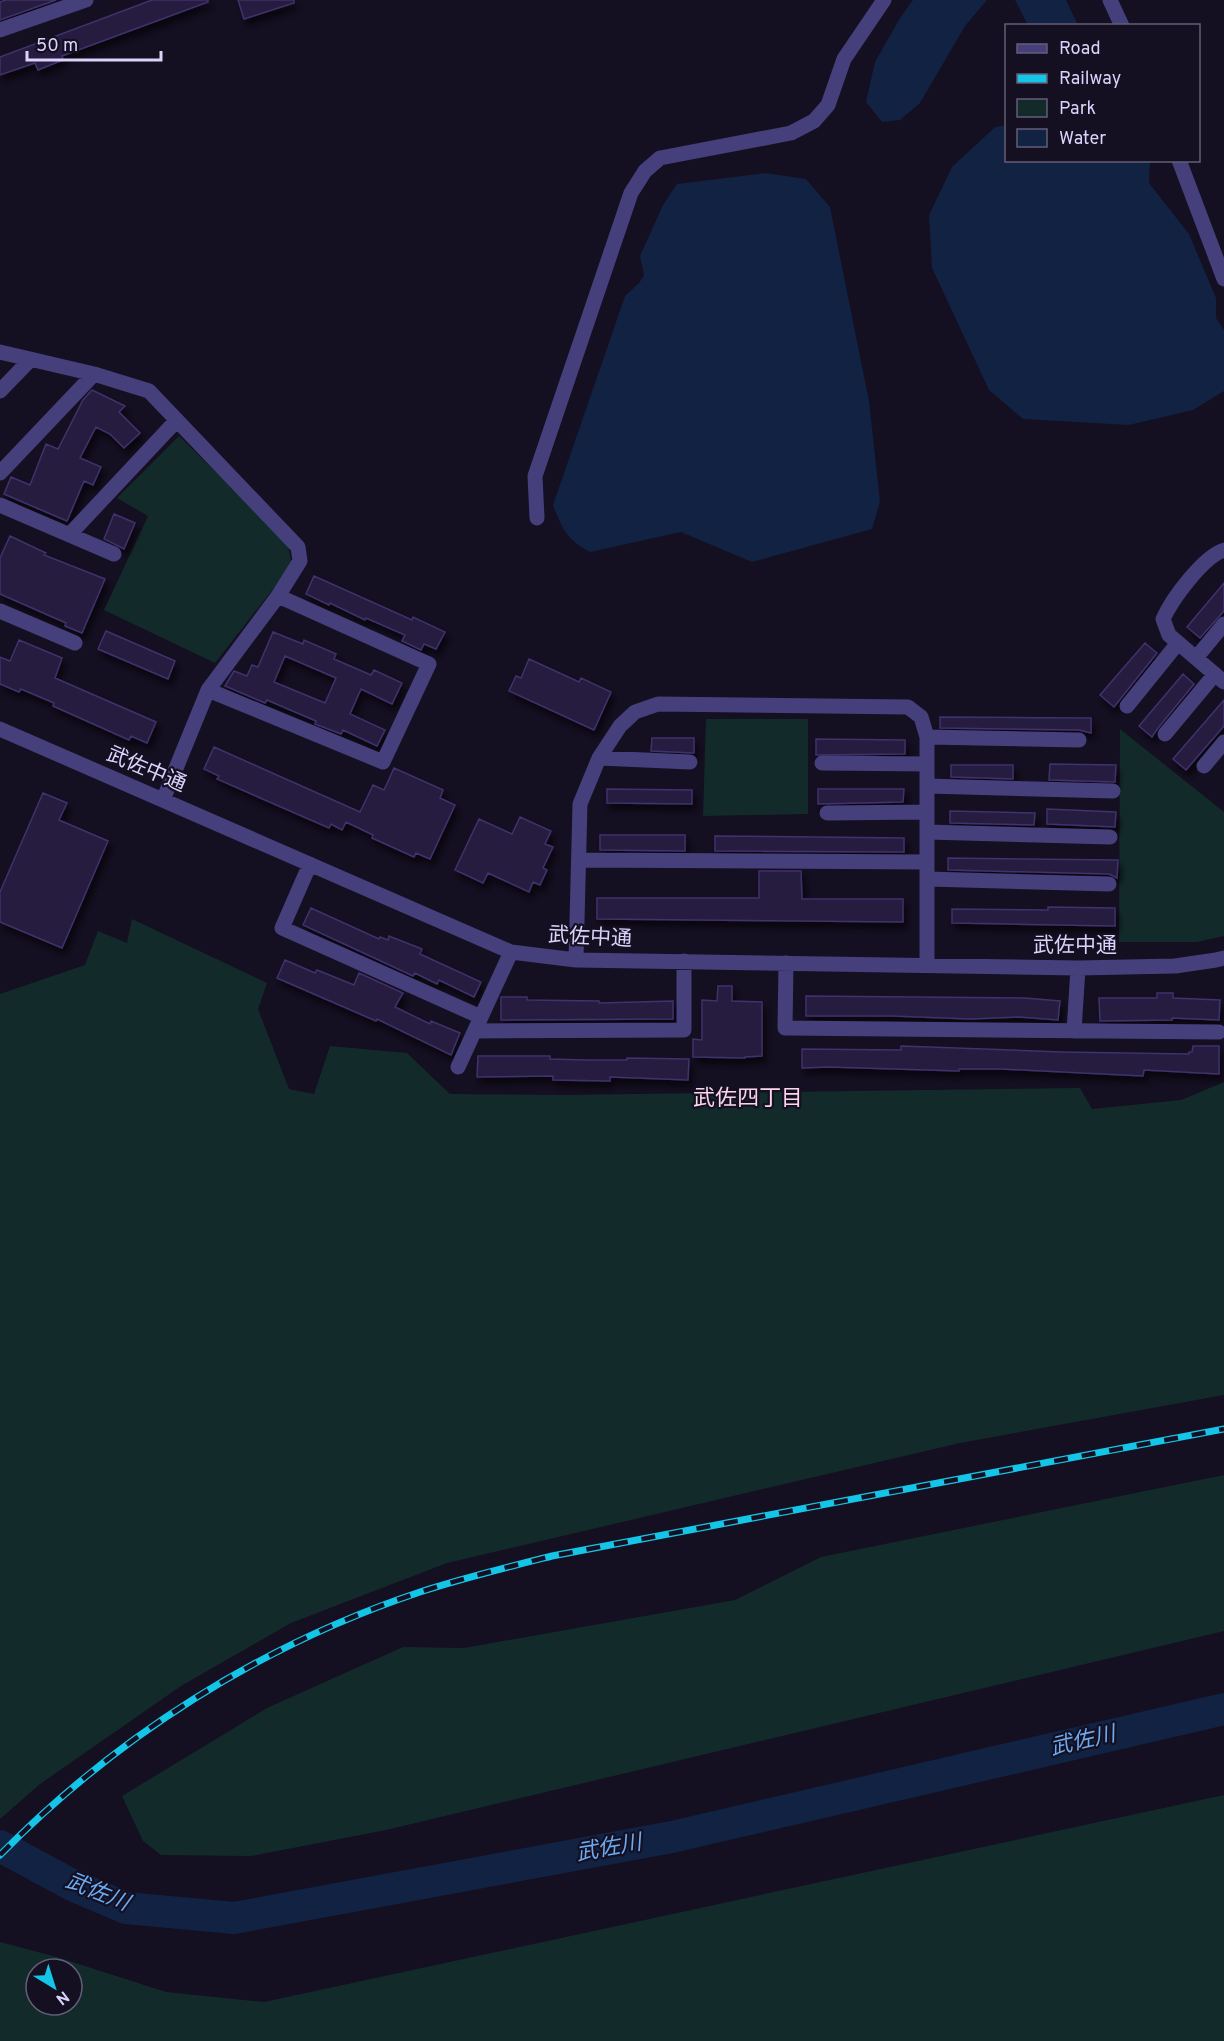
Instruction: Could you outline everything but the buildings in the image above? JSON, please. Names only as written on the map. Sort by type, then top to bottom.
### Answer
[{"type":"street","points":[[0,30],[86,0]]},
{"type":"street","points":[[537,518],[535,476],[631,193],[645,171],[660,158],[791,133],[814,121],[828,105],[844,59],[884,0]]},
{"type":"street","points":[[1110,0],[1121,24]]},
{"type":"street","points":[[1180,162],[1224,279]]},
{"type":"street","points":[[0,352],[94,374],[149,391],[298,547],[300,561],[278,596],[208,690],[163,800]]},
{"type":"street","points":[[0,391],[30,360]]},
{"type":"street","points":[[0,473],[94,374]]},
{"type":"street","points":[[70,534],[177,420]]},
{"type":"street","points":[[0,505],[114,554]]},
{"type":"street","points":[[1165,734],[1220,678],[1169,635],[1163,618],[1170,603],[1195,574],[1218,552],[1224,550]]},
{"type":"street","points":[[208,690],[383,762],[429,664],[278,596]]},
{"type":"street","points":[[0,611],[75,643]]},
{"type":"street","points":[[1196,658],[1224,624]]},
{"type":"street","points":[[1127,706],[1178,643]]},
{"type":"street","points":[[576,960],[580,804],[599,758],[620,726],[635,712],[658,704],[908,707],[921,717],[927,737],[927,964]]},
{"type":"street","name":"武佐中通","points":[[0,729],[512,952],[576,960],[1078,968],[1175,966],[1224,957]]},
{"type":"street","points":[[927,737],[1079,740]]},
{"type":"street","points":[[1204,766],[1224,742]]},
{"type":"street","points":[[599,758],[690,762]]},
{"type":"street","points":[[822,763],[927,764]]},
{"type":"street","points":[[927,786],[1113,791]]},
{"type":"street","points":[[827,813],[927,812]]},
{"type":"street","points":[[927,832],[1110,837]]},
{"type":"street","points":[[579,860],[927,862]]},
{"type":"street","points":[[310,864],[282,928],[478,1024],[684,1030],[684,962]]},
{"type":"street","points":[[927,879],[1109,884]]},
{"type":"street","points":[[458,1067],[512,952]]},
{"type":"street","points":[[786,963],[785,1028],[1218,1032]]},
{"type":"street","points":[[1074,1031],[1078,968]]},
{"type":"green space","points":[[179,436],[287,541],[292,565],[215,663],[104,610],[148,516],[117,498]]},
{"type":"green space","points":[[706,719],[808,719],[808,814],[703,816]]},
{"type":"green space","points":[[1120,729],[1224,812],[1224,936],[1197,942],[1119,942]]},
{"type":"green space","points":[[132,919],[267,983],[258,1009],[289,1089],[314,1094],[330,1046],[407,1053],[450,1094],[563,1095],[1080,1088],[1092,1109],[1181,1100],[1224,1082],[1224,1395],[960,1443],[447,1563],[291,1623],[181,1686],[40,1784],[0,1819],[0,994],[85,965],[98,931],[127,943]]},
{"type":"green space","points":[[1224,1475],[1224,1631],[386,1830],[251,1856],[161,1855],[143,1841],[122,1796],[267,1708],[403,1647],[464,1648],[735,1600],[821,1557]]},
{"type":"green space","points":[[1224,1795],[1224,2041],[0,2041],[0,1942],[57,1957],[24,1957],[24,2017],[84,2017],[84,1966],[166,1992],[264,2002]]},
{"type":"water","points":[[913,0],[987,0],[965,26],[920,103],[900,120],[882,122],[866,102],[875,62]]},
{"type":"water","points":[[1015,0],[1066,0],[1078,24],[1027,24]]},
{"type":"water","points":[[1005,125],[1005,162],[1150,162],[1149,183],[1189,234],[1216,298],[1216,318],[1224,330],[1224,391],[1193,410],[1129,425],[1023,419],[989,390],[932,268],[929,215],[952,167],[995,127]]},
{"type":"water","points":[[766,173],[806,179],[830,207],[869,401],[880,502],[872,529],[752,562],[681,532],[590,552],[566,533],[553,505],[625,296],[644,275],[640,256],[663,205],[677,184]]},
{"type":"waterway","name":"武佐川","points":[[0,1846],[72,1885],[126,1908],[234,1918],[672,1837],[1224,1709]]},
{"type":"railway","points":[[0,1855],[93,1771],[142,1733],[194,1699],[248,1667],[304,1639],[420,1592],[552,1556],[1224,1429]]},
{"type":"district","name":"武佐四丁目","points":[[748,1099]]}]
